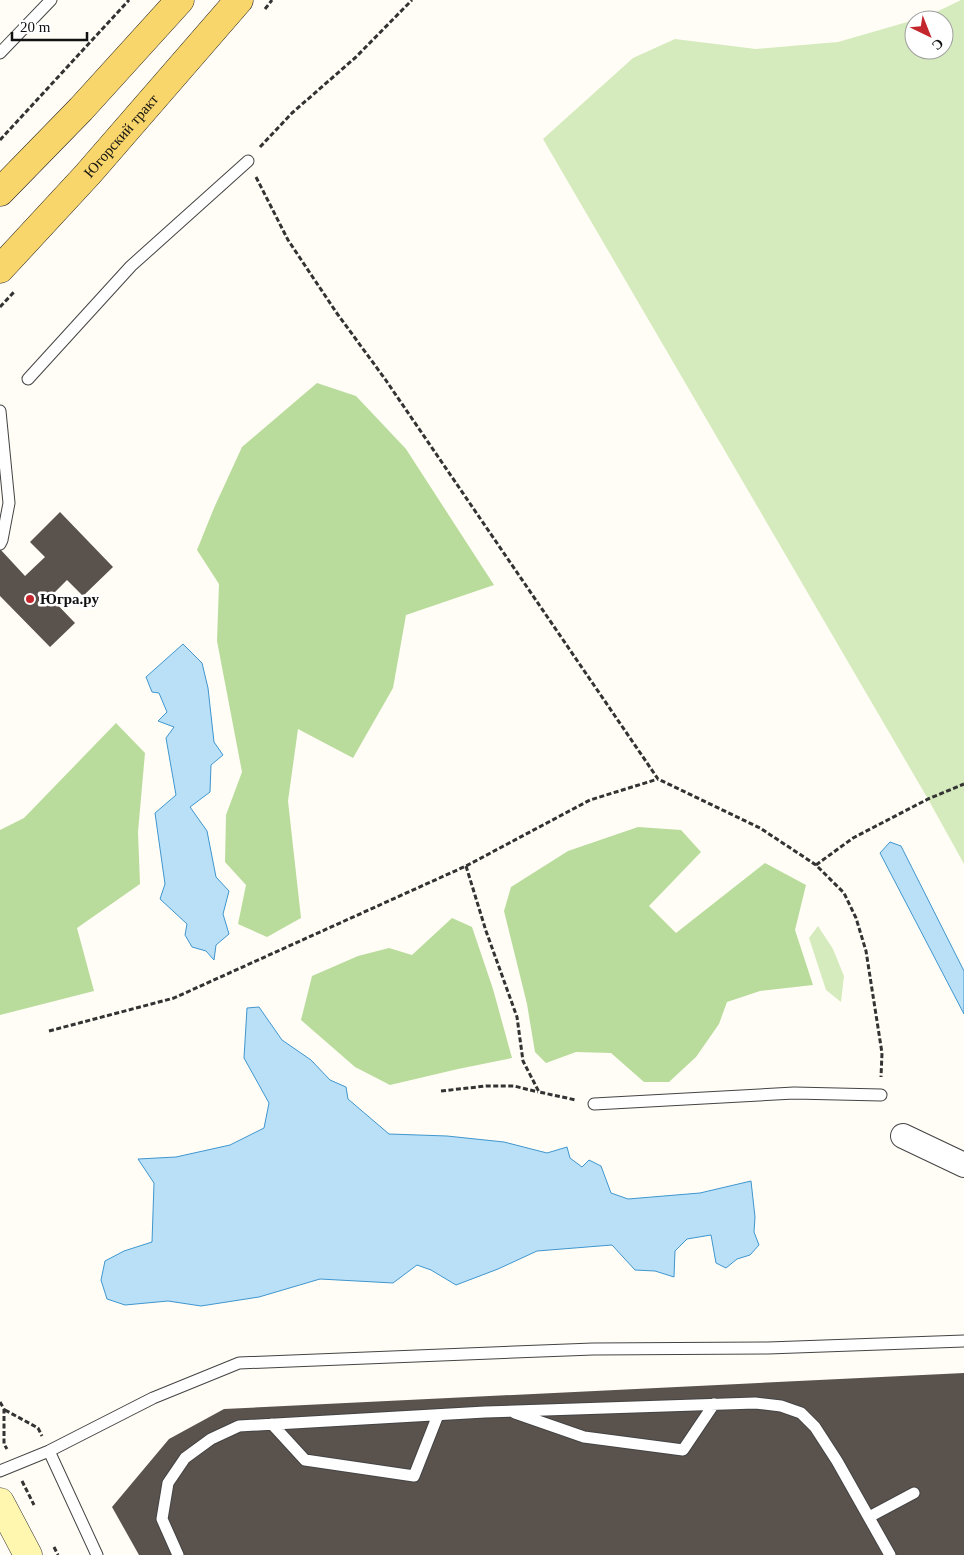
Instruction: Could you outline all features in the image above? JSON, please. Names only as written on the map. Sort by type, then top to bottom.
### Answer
[{"type":"main road","points":[[0,192],[81,109],[180,0]]},
{"type":"main road","name":"Югорский тракт","points":[[0,269],[88,174],[239,0]]},
{"type":"main road","points":[[0,1502],[28,1555]]},
{"type":"street","points":[[903,1136],[964,1165]]},
{"type":"lane","points":[[0,53],[50,0]]},
{"type":"lane","points":[[28,379],[131,266],[248,161]]},
{"type":"lane","points":[[0,411],[9,503],[0,544]]},
{"type":"lane","points":[[594,1104],[794,1093],[881,1094]]},
{"type":"lane","points":[[0,1471],[49,1451],[153,1398],[239,1363],[593,1350],[768,1348],[964,1341]]},
{"type":"lane","points":[[178,1555],[162,1518],[168,1483],[185,1458],[211,1439],[239,1426],[508,1411],[755,1403],[781,1406],[801,1412],[815,1427],[837,1461],[890,1555]]},
{"type":"lane","points":[[508,1411],[584,1437],[684,1450],[714,1404]]},
{"type":"lane","points":[[272,1424],[305,1460],[414,1476],[438,1415]]},
{"type":"lane","points":[[49,1451],[97,1555]]},
{"type":"lane","points":[[869,1517],[914,1494]]},
{"type":"path","points":[[0,140],[129,0]]},
{"type":"path","points":[[412,0],[356,57],[292,113],[248,161],[288,240],[330,304],[385,379],[658,779],[760,828],[816,864],[844,893],[856,918],[866,951],[882,1053],[881,1094]]},
{"type":"path","points":[[49,1031],[174,998],[466,866],[590,800],[658,779]]},
{"type":"path","points":[[816,864],[853,838],[928,799],[964,784]]},
{"type":"path","points":[[466,866],[486,931],[517,1017],[523,1061],[539,1092]]},
{"type":"path","points":[[441,1091],[486,1086],[514,1086],[594,1104]]},
{"type":"path","points":[[0,1402],[4,1410],[4,1444],[34,1506]]},
{"type":"path","points":[[4,1410],[38,1428],[49,1451]]},
{"type":"path","points":[[50,1539],[58,1555]]},
{"type":"green space","points":[[964,0],[964,864],[928,799],[543,139],[633,58],[675,39],[756,49],[838,42],[904,23],[904,60],[954,60],[954,10],[940,10]]},
{"type":"green space","points":[[317,383],[356,396],[406,449],[494,585],[406,615],[393,688],[353,758],[298,729],[288,801],[301,918],[267,937],[238,924],[246,885],[225,862],[226,815],[242,772],[217,641],[219,584],[197,550],[242,447]]},
{"type":"green space","points":[[116,723],[145,753],[138,832],[140,884],[77,928],[94,991],[0,1015],[0,830],[24,818]]},
{"type":"green space","points":[[638,827],[681,830],[701,852],[649,906],[676,933],[765,863],[806,885],[795,930],[813,985],[760,991],[727,1002],[719,1024],[696,1057],[669,1082],[644,1082],[611,1053],[576,1052],[546,1063],[535,1052],[527,1004],[504,911],[511,887],[568,851]]},
{"type":"green space","points":[[452,918],[472,927],[493,989],[512,1058],[390,1085],[355,1067],[301,1020],[312,976],[358,956],[389,948],[412,955]]},
{"type":"green space","points":[[818,926],[833,949],[844,976],[841,1002],[826,990],[809,938]]},
{"type":"water","points":[[183,644],[202,663],[208,688],[214,742],[223,755],[211,765],[210,792],[190,807],[207,831],[216,877],[229,891],[223,914],[229,934],[216,945],[214,960],[206,951],[192,947],[185,935],[187,924],[160,899],[165,884],[155,813],[176,795],[166,738],[174,727],[158,721],[167,712],[159,693],[152,692],[146,677]]},
{"type":"water","points":[[890,842],[901,846],[964,971],[964,1014],[880,853]]},
{"type":"water","points":[[259,1007],[282,1040],[311,1060],[330,1080],[346,1087],[348,1099],[389,1134],[447,1136],[504,1142],[547,1153],[567,1147],[570,1158],[582,1167],[589,1160],[601,1166],[611,1193],[628,1199],[700,1193],[751,1181],[755,1217],[754,1232],[759,1245],[750,1255],[737,1259],[726,1268],[716,1263],[711,1235],[687,1239],[675,1251],[674,1277],[655,1271],[635,1270],[612,1245],[537,1251],[498,1269],[456,1285],[431,1270],[417,1265],[393,1283],[320,1279],[259,1297],[201,1306],[168,1301],[125,1305],[107,1299],[101,1280],[105,1261],[124,1251],[152,1242],[154,1183],[138,1159],[176,1157],[230,1145],[264,1128],[269,1103],[244,1058],[247,1008]]},
{"type":"building","points":[[60,512],[113,567],[83,596],[67,580],[50,597],[75,623],[50,647],[0,596],[0,549],[25,576],[45,557],[30,542]]},
{"type":"building","points":[[964,1373],[964,1555],[139,1555],[112,1507],[169,1439],[224,1409]]},
{"type":"place","name":"Югра.ру","points":[[30,599]]}]
